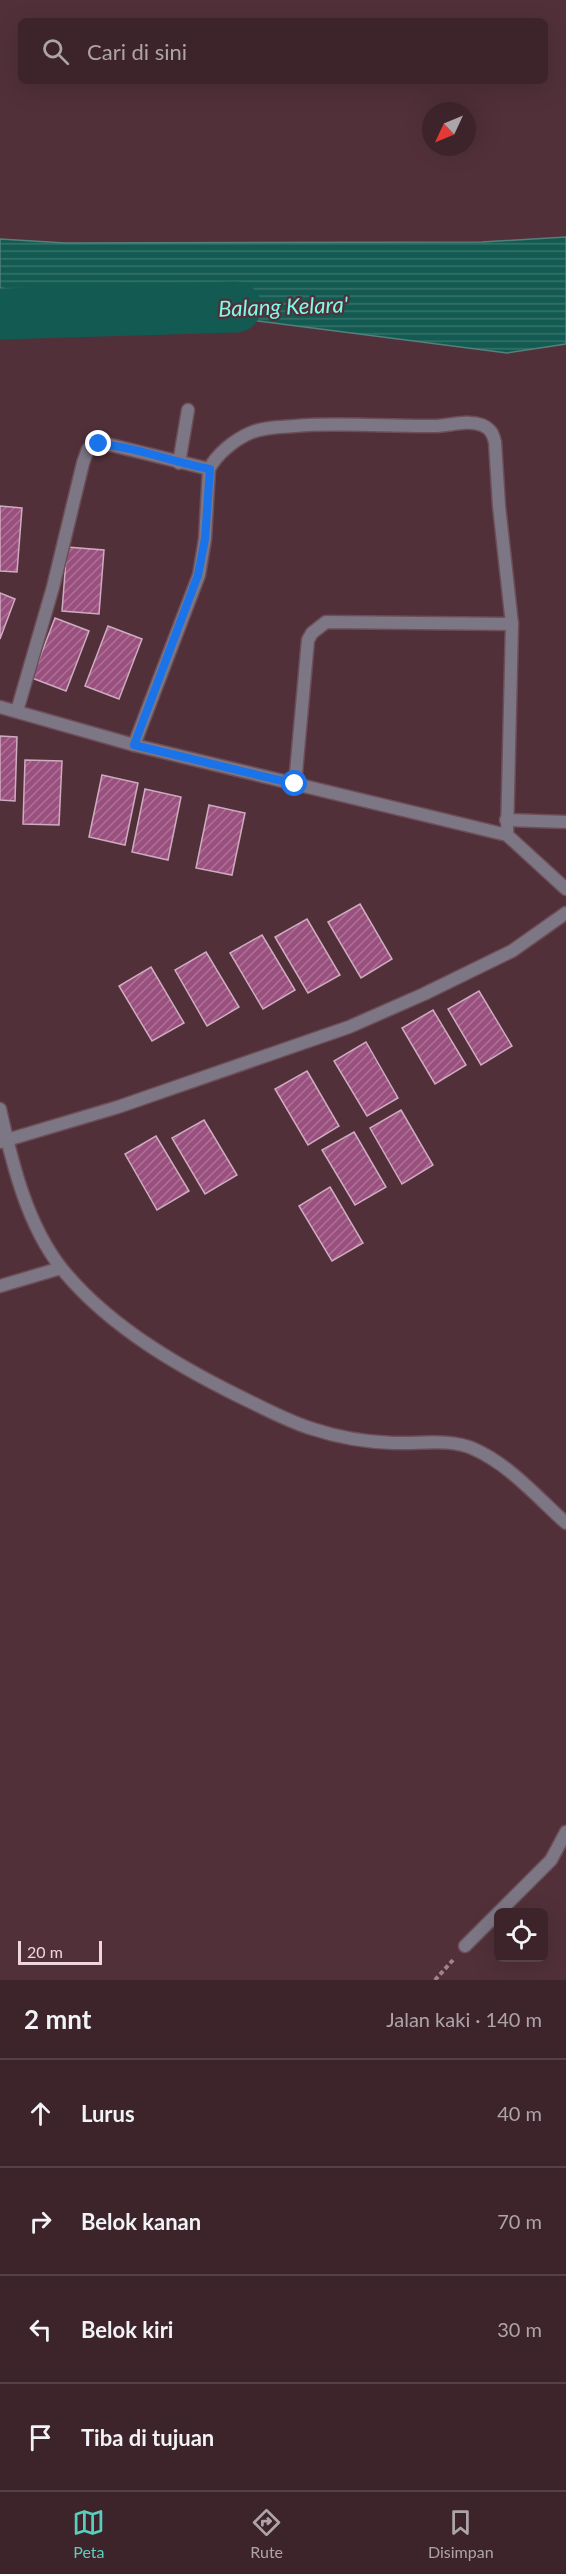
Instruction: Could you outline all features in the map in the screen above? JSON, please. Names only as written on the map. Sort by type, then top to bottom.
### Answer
[{"type":"street","points":[[179,463],[188,410]]},
{"type":"street","points":[[134,745],[198,575],[205,539],[210,469],[214,461],[232,444],[251,432],[279,427],[325,424],[436,426],[474,423],[485,426],[493,433],[495,442],[500,516],[512,624],[507,835]]},
{"type":"street","points":[[17,711],[53,587],[88,449],[99,444],[111,445],[210,469]]},
{"type":"street","points":[[295,784],[308,640],[318,627],[326,622],[512,624]]},
{"type":"street","points":[[0,706],[134,745],[507,835],[566,889]]},
{"type":"street","points":[[506,820],[566,822]]},
{"type":"street","points":[[3,1141],[118,1107],[349,1027],[512,951],[566,913]]},
{"type":"street","points":[[0,1109],[3,1141],[39,1231],[61,1268],[108,1314],[180,1364],[232,1393],[313,1429],[391,1443],[442,1443],[473,1448],[525,1485],[566,1523]]},
{"type":"street","points":[[0,1286],[61,1268]]},
{"type":"street","points":[[504,1908],[551,1860],[566,1832]]},
{"type":"street","points":[[465,1946],[494,1918]]},
{"type":"path","points":[[435,1980],[465,1946]]},
{"type":"water","points":[[566,237],[566,344],[507,353],[0,288],[0,239],[65,243],[482,242]]},
{"type":"building","points":[[0,506],[22,508],[17,572],[0,571]]},
{"type":"building","points":[[67,547],[104,550],[99,614],[62,611]]},
{"type":"building","points":[[0,593],[15,599],[0,639]]},
{"type":"building","points":[[55,618],[89,631],[66,691],[32,678]]},
{"type":"building","points":[[108,626],[142,639],[119,699],[85,686]]},
{"type":"building","points":[[0,736],[17,737],[15,801],[0,800]]},
{"type":"building","points":[[25,760],[62,761],[59,825],[23,824]]},
{"type":"building","points":[[102,775],[138,783],[125,845],[89,837]]},
{"type":"building","points":[[145,789],[181,797],[168,860],[132,852]]},
{"type":"building","points":[[209,805],[245,813],[232,875],[196,868]]},
{"type":"building","points":[[360,904],[392,959],[361,978],[328,922]]},
{"type":"building","points":[[307,919],[340,975],[308,993],[275,937]]},
{"type":"building","points":[[262,935],[295,990],[263,1009],[230,953]]},
{"type":"building","points":[[206,952],[239,1007],[207,1026],[175,970]]},
{"type":"building","points":[[151,967],[184,1023],[152,1041],[119,986]]},
{"type":"building","points":[[479,991],[512,1046],[481,1065],[448,1009]]},
{"type":"building","points":[[433,1010],[466,1065],[435,1084],[402,1028]]},
{"type":"building","points":[[366,1042],[398,1098],[367,1116],[334,1061]]},
{"type":"building","points":[[307,1071],[339,1126],[308,1145],[275,1089]]},
{"type":"building","points":[[401,1110],[433,1165],[402,1184],[370,1128]]},
{"type":"building","points":[[204,1120],[237,1175],[205,1194],[172,1138]]},
{"type":"building","points":[[354,1132],[386,1187],[355,1205],[322,1150]]},
{"type":"building","points":[[156,1136],[189,1191],[157,1210],[125,1154]]},
{"type":"building","points":[[330,1187],[363,1243],[332,1261],[299,1206]]},
{"type":"waterway","name":"Balang Kelara'","points":[[0,314],[236,307]]},
{"type":"route","points":[[99,444],[210,469],[205,539],[198,575],[134,745],[295,784]]}]
